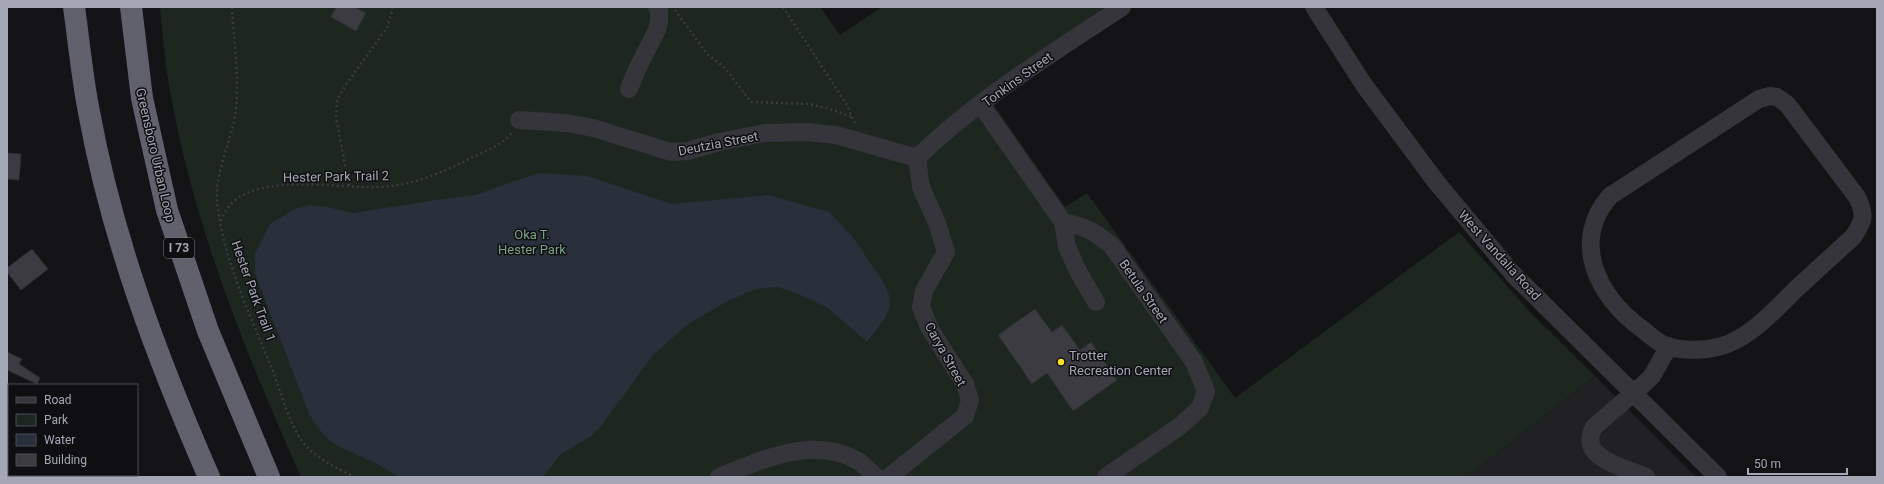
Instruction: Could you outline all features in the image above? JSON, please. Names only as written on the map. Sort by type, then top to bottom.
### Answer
[{"type":"highway","points":[[74,7],[89,112],[114,219],[147,324],[183,418],[209,477]]},
{"type":"highway","name":"Greensboro Urban Loop","points":[[131,7],[142,98],[167,210],[208,332],[269,477]]},
{"type":"street","points":[[629,89],[638,67],[657,30],[659,21],[659,11],[657,7]]},
{"type":"street","name":"Tonkins Street","points":[[917,158],[939,137],[981,105],[1122,7]]},
{"type":"street","name":"West Vandalia Road","points":[[1314,7],[1364,85],[1437,183],[1514,274],[1718,477]]},
{"type":"street","points":[[1770,96],[1777,97],[1787,104],[1858,197],[1863,208],[1864,216],[1859,228],[1853,236],[1766,318],[1737,340],[1719,347],[1696,350],[1670,346],[1664,345],[1632,322],[1610,298],[1596,273],[1590,254],[1590,233],[1595,218],[1600,207],[1610,196],[1759,99],[1770,96]]},
{"type":"street","points":[[981,105],[1063,222],[1067,247],[1079,273],[1096,302]]},
{"type":"street","name":"Deutzia Street","points":[[519,120],[560,122],[593,128],[671,152],[688,151],[719,142],[765,134],[806,132],[836,134],[917,158]]},
{"type":"street","name":"Carya Street","points":[[889,477],[965,416],[970,400],[964,384],[930,328],[922,307],[924,291],[946,252],[937,223],[921,187],[917,158]]},
{"type":"street","name":"Betula Street","points":[[1063,222],[1077,224],[1094,231],[1112,246],[1194,362],[1206,391],[1200,408],[1180,426],[1106,477]]},
{"type":"street","points":[[1646,477],[1599,457],[1590,447],[1589,436],[1594,427],[1652,376],[1670,346]]},
{"type":"street","points":[[719,477],[781,454],[803,450],[829,450],[858,461],[876,477]]},
{"type":"path","name":"Hester Park Trail 1","points":[[232,7],[237,89],[234,121],[222,167],[217,197],[221,222],[231,263],[289,414],[302,441],[318,456],[355,477]]},
{"type":"path","points":[[349,186],[336,118],[337,100],[347,83],[388,28],[394,7]]},
{"type":"path","points":[[673,7],[707,54],[725,68],[751,102],[810,104],[852,117],[824,67],[783,7]]},
{"type":"path","name":"Hester Park Trail 2","points":[[221,222],[229,206],[241,196],[258,189],[291,185],[380,188],[413,182],[453,168],[508,137],[519,120]]},
{"type":"shaded area","points":[[1595,376],[1696,477],[1467,477]]},
{"type":"green space","name":"Oka T. Hester Park","points":[[160,7],[820,7],[840,35],[882,7],[1105,7],[984,91],[1065,207],[1087,193],[1235,398],[1459,232],[1530,312],[1595,376],[1467,477],[301,477],[241,336],[207,240],[180,141],[165,60]]},
{"type":"water","points":[[540,173],[587,176],[672,204],[768,195],[829,212],[852,236],[884,283],[889,295],[890,307],[885,318],[867,342],[828,308],[794,292],[777,287],[756,289],[726,302],[688,324],[652,356],[602,425],[591,436],[560,455],[543,477],[399,477],[377,464],[334,444],[322,433],[309,414],[255,273],[255,253],[270,224],[295,209],[309,205],[327,207],[353,213],[476,195]]},
{"type":"building","points":[[336,7],[354,7],[366,13],[356,31],[331,17]]},
{"type":"building","points":[[7,153],[21,154],[19,180],[7,179]]},
{"type":"building","points":[[32,249],[48,269],[21,290],[7,272],[7,268]]},
{"type":"building","name":"Trotter Recreation Center","points":[[1035,309],[1052,332],[1062,325],[1080,350],[1091,342],[1117,380],[1073,411],[1047,373],[1032,384],[998,335]]},
{"type":"building","points":[[7,352],[22,359],[19,364],[40,378],[37,384],[7,370]]},
{"type":"place","name":"Trotter Recreation Center","points":[[1061,362]]}]
